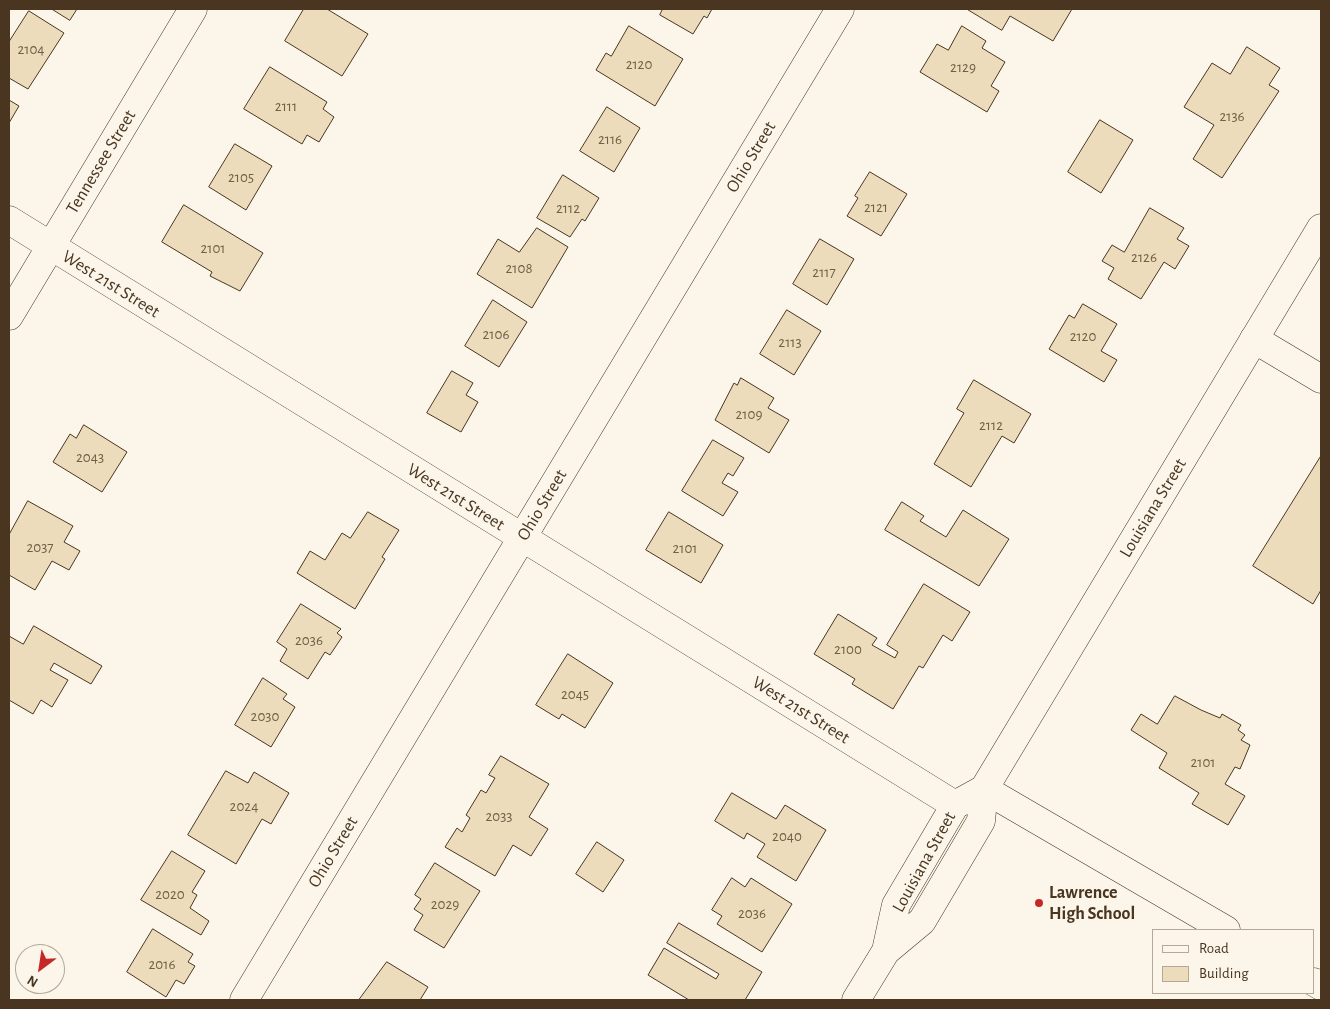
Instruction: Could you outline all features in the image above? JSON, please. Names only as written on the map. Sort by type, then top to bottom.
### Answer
[{"type":"street","name":"Tennessee Street","points":[[9,316],[193,9]]},
{"type":"street","name":"Ohio Street","points":[[244,1000],[840,9]]},
{"type":"street","name":"West 21st Street","points":[[9,220],[955,805]]},
{"type":"street","name":"Louisiana Street","points":[[856,1000],[886,951],[922,921],[981,821],[984,789],[1321,228]]},
{"type":"street","points":[[1254,339],[1321,379]]},
{"type":"street","name":"Louisiana Street","points":[[886,951],[896,905],[955,805],[984,789]]},
{"type":"street","points":[[984,789],[1224,929]]},
{"type":"building","points":[[52,9],[77,9],[70,20]]},
{"type":"building","points":[[304,9],[327,9],[368,34],[342,76],[285,41]]},
{"type":"building","points":[[663,9],[712,9],[707,18],[704,16],[693,34],[660,15]]},
{"type":"building","points":[[967,9],[1072,9],[1053,41],[1010,16],[1002,30]]},
{"type":"building","points":[[29,11],[64,33],[28,89],[9,78],[9,42]]},
{"type":"building","points":[[629,26],[683,59],[655,106],[596,70],[606,53],[611,56]]},
{"type":"building","points":[[962,26],[986,41],[982,48],[1005,62],[991,86],[999,91],[987,112],[920,72],[937,44],[948,50]]},
{"type":"building","points":[[1247,47],[1280,68],[1269,85],[1279,91],[1222,178],[1193,159],[1214,125],[1184,107],[1212,63],[1230,74]]},
{"type":"building","points":[[270,67],[327,102],[323,109],[334,117],[319,142],[307,135],[302,144],[244,109]]},
{"type":"building","points":[[9,100],[19,106],[9,123]]},
{"type":"building","points":[[607,107],[640,128],[614,172],[580,151]]},
{"type":"building","points":[[1100,120],[1133,140],[1101,193],[1068,172]]},
{"type":"building","points":[[235,144],[272,166],[246,210],[209,187]]},
{"type":"building","points":[[870,172],[907,194],[881,236],[847,216],[858,198],[855,196]]},
{"type":"building","points":[[563,175],[599,198],[585,221],[582,219],[570,237],[537,218]]},
{"type":"building","points":[[184,205],[263,253],[240,291],[210,276],[212,272],[162,242]]},
{"type":"building","points":[[1150,208],[1184,228],[1177,239],[1189,246],[1175,269],[1164,262],[1141,299],[1108,279],[1114,268],[1102,261],[1112,245],[1124,252]]},
{"type":"building","points":[[537,228],[568,247],[532,308],[477,274],[498,239],[519,252]]},
{"type":"building","points":[[820,239],[854,259],[827,305],[793,284]]},
{"type":"building","points":[[493,300],[527,322],[499,367],[465,346]]},
{"type":"building","points":[[1083,304],[1117,324],[1101,351],[1117,360],[1104,382],[1049,349],[1069,315],[1074,318]]},
{"type":"building","points":[[787,310],[821,331],[794,375],[760,354]]},
{"type":"building","points":[[452,371],[473,383],[466,395],[478,402],[461,432],[427,413]]},
{"type":"building","points":[[741,378],[774,398],[768,408],[789,420],[769,453],[715,420],[734,383],[737,385]]},
{"type":"building","points":[[974,380],[1031,414],[1014,443],[1002,436],[971,487],[934,464],[964,413],[957,409]]},
{"type":"building","points":[[84,425],[127,452],[102,492],[53,462],[70,434],[76,438]]},
{"type":"building","points":[[713,440],[744,458],[733,476],[728,473],[722,483],[738,492],[723,516],[682,491]]},
{"type":"building","points":[[1321,456],[1321,590],[1313,604],[1253,566]]},
{"type":"building","points":[[28,501],[73,526],[64,542],[80,551],[69,570],[52,561],[35,590],[9,575],[9,535]]},
{"type":"building","points":[[902,502],[924,516],[920,521],[946,537],[963,510],[1009,539],[979,586],[885,530]]},
{"type":"building","points":[[368,512],[399,530],[382,557],[385,559],[355,609],[297,573],[310,551],[325,560],[342,533],[350,538]]},
{"type":"building","points":[[669,512],[723,545],[701,583],[646,550]]},
{"type":"building","points":[[924,584],[970,612],[952,641],[943,635],[923,668],[919,666],[893,709],[852,684],[855,679],[814,654],[838,614],[877,638],[872,645],[895,658],[898,652],[887,645]]},
{"type":"building","points":[[301,604],[341,629],[337,633],[342,637],[330,655],[325,652],[308,679],[280,661],[287,649],[277,642]]},
{"type":"building","points":[[34,626],[102,666],[91,684],[54,663],[50,670],[68,680],[52,707],[41,700],[33,714],[9,700],[9,636],[23,644]]},
{"type":"building","points":[[568,654],[613,683],[585,728],[562,714],[559,719],[536,705]]},
{"type":"building","points":[[263,678],[287,694],[283,699],[295,707],[271,747],[235,725]]},
{"type":"building","points":[[1175,696],[1220,718],[1222,714],[1241,725],[1238,730],[1245,735],[1241,740],[1250,745],[1240,769],[1235,767],[1225,784],[1245,796],[1228,825],[1192,804],[1199,793],[1159,768],[1167,753],[1131,730],[1141,714],[1157,724]]},
{"type":"building","points":[[501,756],[549,784],[529,817],[548,829],[531,856],[513,845],[495,876],[445,847],[457,828],[462,832],[470,818],[466,815],[481,790],[486,793],[495,778],[489,775]]},
{"type":"building","points":[[226,771],[248,783],[254,772],[289,793],[271,824],[262,819],[236,864],[188,835]]},
{"type":"building","points":[[732,793],[776,819],[785,805],[826,830],[796,881],[757,857],[765,844],[747,833],[744,839],[715,821]]},
{"type":"building","points":[[597,842],[624,860],[603,892],[576,874]]},
{"type":"building","points":[[172,851],[205,871],[192,892],[197,895],[190,908],[209,921],[201,935],[141,900]]},
{"type":"building","points":[[435,863],[480,891],[444,948],[414,930],[423,915],[414,909],[421,899],[415,895]]},
{"type":"building","points":[[732,878],[745,887],[751,878],[792,904],[762,952],[717,924],[722,916],[712,910]]},
{"type":"building","points":[[679,923],[762,972],[745,1000],[689,1000],[648,975],[664,948],[716,979],[719,974],[667,943]]},
{"type":"building","points":[[153,929],[193,954],[188,962],[195,966],[184,984],[176,980],[166,997],[127,972]]},
{"type":"building","points":[[387,962],[428,987],[420,1000],[359,1000]]},
{"type":"place","name":"Lawrence High School","points":[[1039,903]]}]
